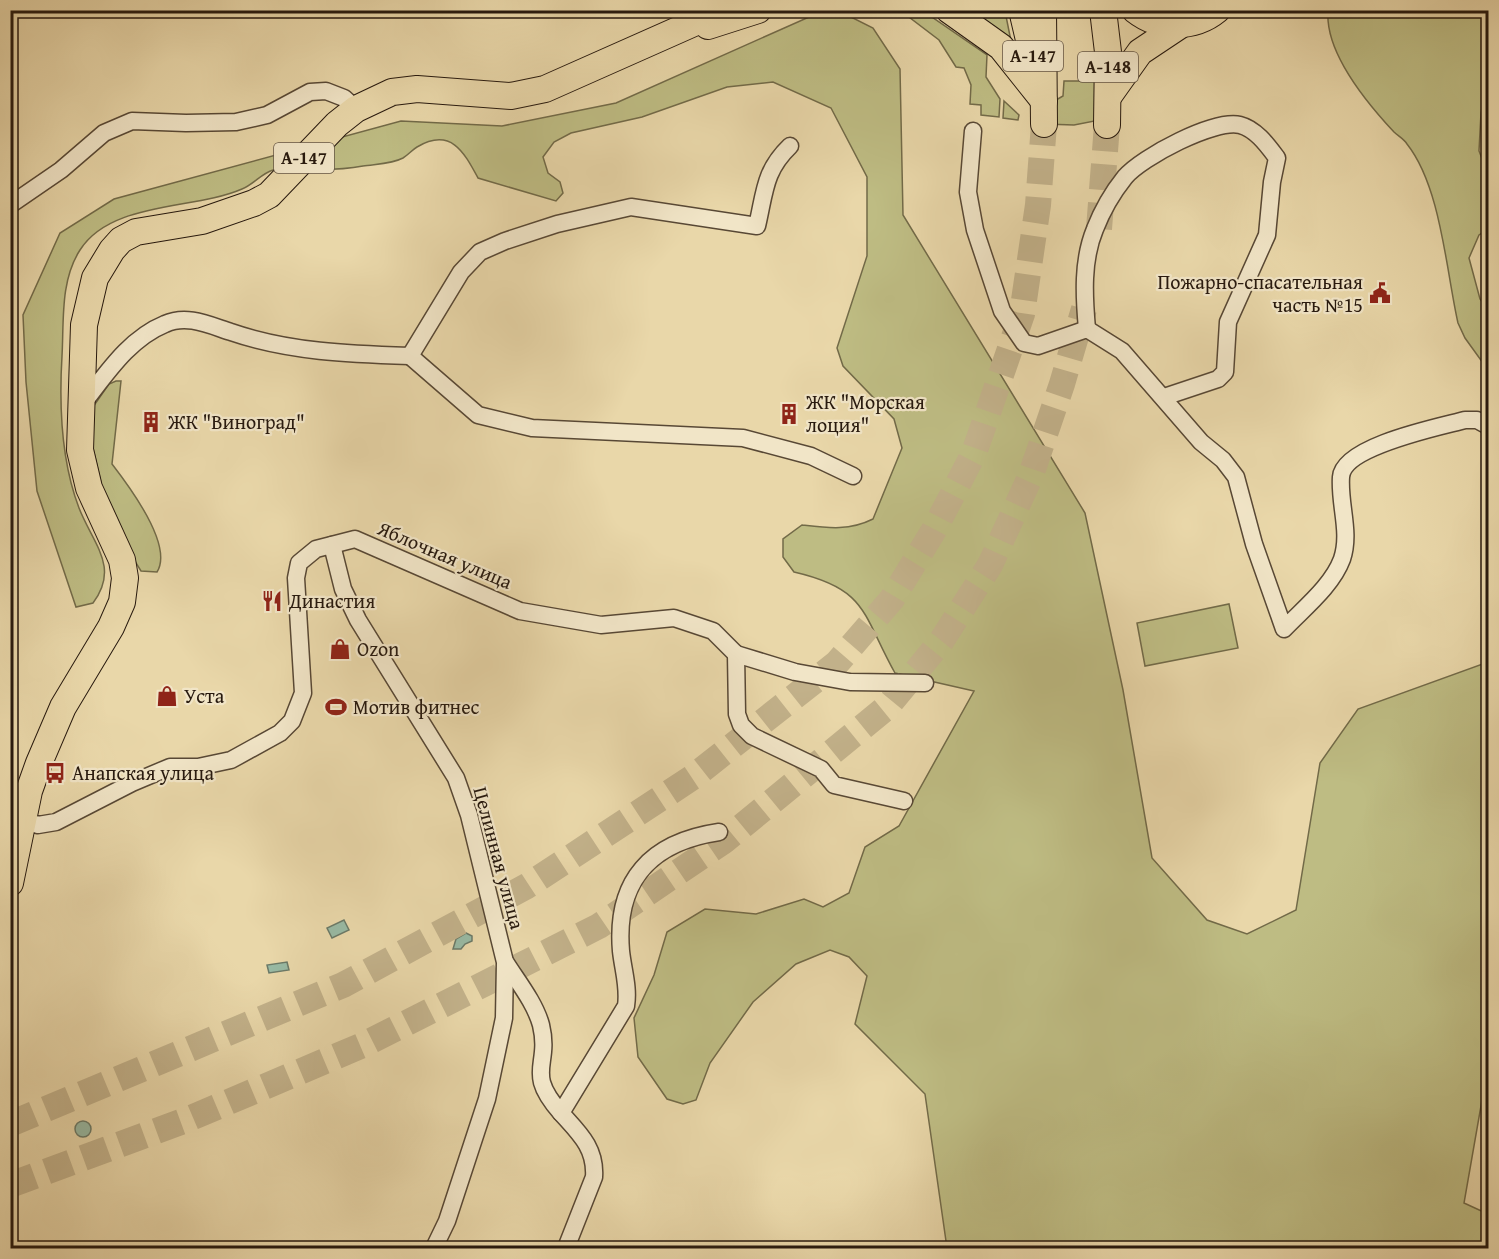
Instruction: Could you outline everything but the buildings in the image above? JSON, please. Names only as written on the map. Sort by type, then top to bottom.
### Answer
[{"type":"main road","name":"А-147","points":[[653,42],[698,10]]},
{"type":"main road","name":"А-147","points":[[81,406],[84,325],[95,278],[121,240],[136,232],[202,221],[254,203],[269,195],[337,124],[356,110],[392,92],[403,90],[495,96],[525,94],[544,89],[723,10]]},
{"type":"main road","points":[[653,42],[758,10]]},
{"type":"main road","points":[[949,10],[1001,46],[1044,112]]},
{"type":"main road","name":"А-147","points":[[1022,10],[1044,112]]},
{"type":"main road","points":[[1042,10],[1044,112]]},
{"type":"main road","name":"А-148","points":[[1103,10],[1108,52],[1107,125]]},
{"type":"main road","points":[[1135,10],[1179,26]]},
{"type":"main road","points":[[1108,97],[1140,52],[1179,26],[1207,19],[1217,10]]},
{"type":"main road","points":[[10,883],[16,819],[63,707],[111,627],[122,602],[125,578],[122,560],[83,471],[80,450],[81,406]]},
{"type":"street","points":[[10,205],[61,170],[104,133],[132,121],[237,122],[267,115],[310,92],[326,91],[344,98],[356,110]]},
{"type":"street","points":[[1087,329],[1084,295],[1087,256],[1094,230],[1126,175],[1166,148],[1224,124],[1242,125],[1262,139],[1277,158],[1272,182],[1267,235],[1228,322],[1225,372],[1218,379],[1164,397]]},
{"type":"street","points":[[973,131],[968,192],[975,230],[1002,311],[1024,343],[1038,346],[1087,329]]},
{"type":"street","points":[[410,356],[461,272],[480,252],[557,224],[631,207],[757,226],[774,161],[790,146]]},
{"type":"street","points":[[81,406],[133,344],[165,323],[182,319],[200,322],[262,343],[288,348],[410,356],[478,415],[532,428],[744,438],[811,456],[853,476]]},
{"type":"street","points":[[1087,329],[1122,351],[1201,442],[1223,460],[1236,477],[1254,544],[1284,629],[1335,574],[1342,559],[1346,544],[1341,477],[1347,465],[1367,450],[1384,442],[1465,420],[1477,420],[1488,426]]},
{"type":"street","name":"Яблочная улица","points":[[16,819],[38,825],[56,822],[132,783],[170,767],[198,767],[231,760],[280,733],[295,715],[303,693],[297,578],[299,564],[316,549],[355,539],[520,611],[601,625],[674,618],[713,631],[736,654],[795,672],[850,682],[926,683]]},
{"type":"street","name":"Целинная улица","points":[[332,545],[344,589],[358,620],[456,778],[470,814],[506,962],[504,1018],[487,1099],[447,1221],[434,1248]]},
{"type":"street","points":[[736,654],[737,714],[741,725],[752,736],[822,769],[834,785],[904,801]]},
{"type":"street","points":[[561,1113],[626,1006],[628,994],[620,923],[624,901],[634,877],[668,846],[692,836],[719,832]]},
{"type":"street","name":"Целинная улица","points":[[506,962],[537,1014],[543,1042],[540,1070],[542,1088],[588,1143],[595,1164],[594,1177],[566,1248]]},
{"type":"shaded area","points":[[1482,10],[1488,12],[1488,75],[1481,113],[1479,151],[1488,174],[1488,229],[1479,235],[1469,258],[1480,299],[1488,310],[1488,370],[1465,338],[1458,323],[1441,230],[1428,183],[1406,142],[1394,132],[1360,92],[1340,60],[1329,27],[1328,11]]},
{"type":"shaded area","points":[[901,11],[935,13],[932,17],[987,55],[986,77],[1000,99],[999,117],[981,115],[981,105],[970,104],[971,85],[964,68],[956,67],[939,40]]},
{"type":"shaded area","points":[[963,11],[1005,11],[1011,41]]},
{"type":"shaded area","points":[[843,13],[873,28],[900,69],[903,215],[1085,513],[1123,690],[1152,858],[1207,920],[1247,934],[1296,910],[1320,763],[1358,709],[1488,662],[1488,1091],[1482,1100],[1464,1203],[1488,1214],[1488,1248],[947,1248],[925,1094],[855,1024],[867,976],[849,957],[830,950],[796,964],[753,1002],[710,1063],[696,1100],[683,1104],[667,1099],[638,1057],[634,1018],[654,975],[667,932],[705,909],[756,914],[804,899],[823,907],[849,893],[865,847],[899,826],[974,691],[895,673],[868,620],[850,596],[818,579],[794,572],[783,557],[783,539],[802,525],[847,527],[873,519],[902,448],[894,419],[843,366],[837,348],[867,256],[867,177],[831,108],[773,82],[727,87],[642,117],[571,133],[554,142],[543,157],[548,173],[560,182],[563,193],[556,201],[478,178],[462,151],[448,141],[439,140],[417,147],[403,158],[389,163],[339,169],[276,169],[250,185],[223,196],[132,215],[94,234],[80,250],[69,275],[63,315],[61,414],[68,471],[79,508],[97,544],[104,567],[101,590],[93,603],[76,607],[37,491],[26,382],[23,315],[60,233],[114,199],[401,121],[502,126],[616,103],[809,17]]},
{"type":"shaded area","points":[[1064,81],[1095,81],[1105,119],[1074,125],[1044,124],[1044,107],[1063,96]]},
{"type":"shaded area","points":[[1004,101],[1019,115],[1018,120],[1003,118]]},
{"type":"shaded area","points":[[121,381],[112,464],[129,486],[155,532],[160,547],[161,561],[157,572],[141,571],[136,563],[102,487],[89,431],[88,414],[109,384]]},
{"type":"shaded area","points":[[1229,604],[1238,648],[1145,666],[1137,623]]},
{"type":"shaded area","points":[[344,920],[349,930],[332,938],[327,928]]},
{"type":"shaded area","points":[[466,933],[472,936],[472,941],[461,949],[453,949],[456,939]]},
{"type":"shaded area","points":[[287,962],[289,970],[269,973],[267,965]]},
{"type":"shaded area","points":[[83,1121],[91,1129],[83,1137],[75,1129]]},
{"type":"tunnel","points":[[10,1124],[343,985],[527,886],[693,777],[837,663],[892,599],[934,530],[974,453],[1022,314],[1038,205],[1044,124]]},
{"type":"tunnel","points":[[1099,229],[1107,125]]},
{"type":"tunnel","points":[[10,1185],[186,1120],[363,1045],[599,926],[724,841],[887,707],[942,640],[990,565],[1031,475],[1062,384],[1084,309]]},
{"type":"place","name":"Пожарно-спасательная часть №15","points":[[1380,293]]},
{"type":"place","name":"ЖК \"Морская лоция\"","points":[[789,414]]},
{"type":"place","name":"ЖК \"Виноград\"","points":[[151,422]]},
{"type":"place","name":"Династия","points":[[272,601]]},
{"type":"place","name":"Ozon","points":[[340,649]]},
{"type":"place","name":"Уста","points":[[167,696]]},
{"type":"place","name":"Мотив фитнес","points":[[336,707]]},
{"type":"place","name":"Анапская улица","points":[[55,773]]}]
